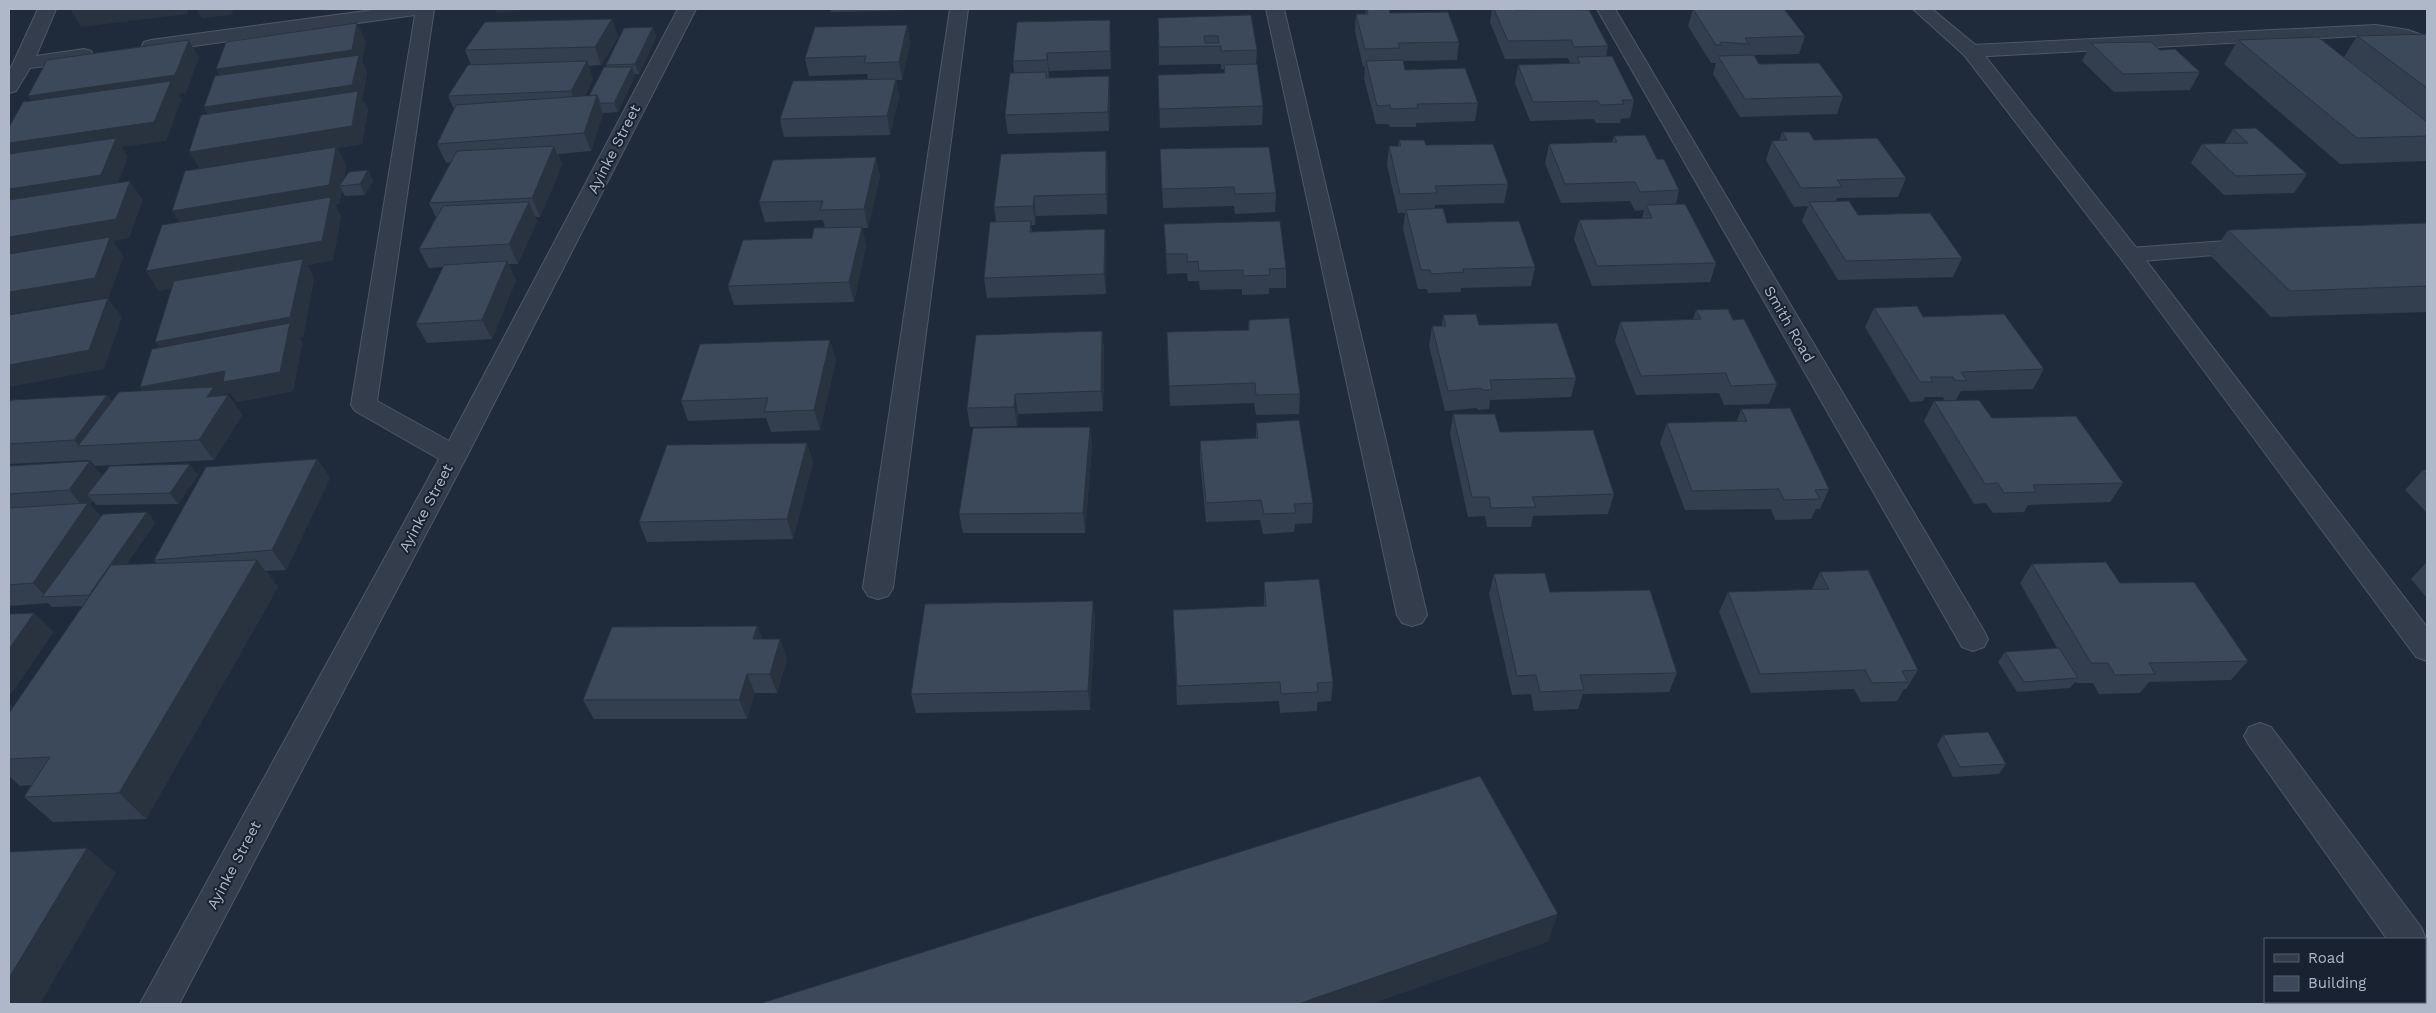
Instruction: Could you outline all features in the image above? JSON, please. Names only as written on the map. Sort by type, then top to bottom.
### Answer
[{"type":"street","points":[[9,87],[24,63],[47,9]]},
{"type":"street","points":[[132,48],[417,9]]},
{"type":"street","points":[[424,9],[364,405],[454,456]]},
{"type":"street","name":"Ayinke Street","points":[[158,1004],[454,456],[687,9]]},
{"type":"street","points":[[878,588],[959,9]]},
{"type":"street","points":[[1275,9],[1412,615]]},
{"type":"street","name":"Smith Road","points":[[1606,9],[1973,639]]},
{"type":"street","points":[[1922,9],[1970,51],[2130,255],[2427,649]]},
{"type":"street","points":[[1970,51],[2376,30],[2408,35],[2427,44]]},
{"type":"street","points":[[24,63],[103,52]]},
{"type":"street","points":[[2130,255],[2278,244]]},
{"type":"street","points":[[2260,736],[2407,938]]},
{"type":"building","points":[[1367,9],[1389,9],[1390,13],[1448,12],[1459,42],[1398,43],[1400,48],[1365,49],[1356,14],[1368,14]]},
{"type":"building","points":[[1494,9],[1589,10],[1608,46],[1574,47],[1571,40],[1508,41]]},
{"type":"building","points":[[1693,9],[1784,9],[1805,36],[1745,38],[1749,44],[1720,42],[1722,45],[1716,45]]},
{"type":"building","points":[[1251,15],[1257,50],[1221,51],[1221,46],[1159,47],[1158,18]],"holes":[[[1204,36],[1218,36],[1219,43],[1205,43]]]},
{"type":"building","points":[[612,19],[595,47],[465,50],[485,22]]},
{"type":"building","points":[[1110,20],[1110,51],[1047,53],[1047,60],[1013,61],[1017,22]]},
{"type":"building","points":[[357,23],[352,50],[216,69],[226,42]]},
{"type":"building","points":[[907,25],[899,62],[864,63],[866,56],[805,58],[815,27]]},
{"type":"building","points":[[653,27],[635,64],[606,65],[624,28]]},
{"type":"building","points":[[2427,34],[2427,88],[2357,36]]},
{"type":"building","points":[[2318,37],[2427,122],[2427,136],[2357,138],[2238,40]]},
{"type":"building","points":[[189,40],[175,75],[28,96],[47,60]]},
{"type":"building","points":[[2151,42],[2160,50],[2175,49],[2200,72],[2123,74],[2091,43]]},
{"type":"building","points":[[359,55],[352,85],[204,107],[215,76]]},
{"type":"building","points":[[1754,55],[1759,64],[1819,63],[1843,96],[1745,99],[1718,56]]},
{"type":"building","points":[[1612,56],[1634,100],[1622,100],[1624,104],[1600,105],[1598,101],[1533,102],[1518,65],[1580,63],[1577,57]]},
{"type":"building","points":[[1403,60],[1405,70],[1465,68],[1478,103],[1417,104],[1418,108],[1391,109],[1390,105],[1377,106],[1366,61]]},
{"type":"building","points":[[587,61],[571,91],[448,96],[468,65]]},
{"type":"building","points":[[1257,64],[1263,106],[1159,109],[1158,75],[1225,73],[1224,65]]},
{"type":"building","points":[[604,67],[632,67],[614,103],[600,103],[597,95],[589,96]]},
{"type":"building","points":[[1046,72],[1046,78],[1109,76],[1108,112],[1005,115],[1010,73]]},
{"type":"building","points":[[896,79],[887,116],[780,119],[793,81]]},
{"type":"building","points":[[171,81],[154,122],[9,143],[9,127],[23,102]]},
{"type":"building","points":[[358,91],[352,126],[189,152],[201,115]]},
{"type":"building","points":[[597,95],[584,133],[437,144],[456,105]]},
{"type":"building","points":[[2256,128],[2307,174],[2236,176],[2202,144],[2248,143],[2233,129]]},
{"type":"building","points":[[1782,132],[1809,132],[1814,140],[1877,138],[1906,178],[1837,180],[1842,187],[1801,188],[1772,141],[1787,140]]},
{"type":"building","points":[[1645,135],[1657,159],[1664,159],[1679,190],[1640,192],[1635,182],[1565,184],[1549,144],[1617,142],[1614,136]]},
{"type":"building","points":[[116,138],[101,175],[9,189],[9,154]]},
{"type":"building","points":[[1399,140],[1424,140],[1426,145],[1493,144],[1508,184],[1435,186],[1437,193],[1400,194],[1389,146],[1401,146]]},
{"type":"building","points":[[554,146],[532,198],[429,203],[457,151]]},
{"type":"building","points":[[336,147],[329,185],[172,211],[185,171]]},
{"type":"building","points":[[1269,147],[1276,193],[1235,194],[1234,187],[1162,189],[1160,149]]},
{"type":"building","points":[[1106,151],[1106,194],[1034,196],[1033,206],[994,207],[1001,154]]},
{"type":"building","points":[[876,157],[864,209],[820,210],[823,201],[759,202],[773,160]]},
{"type":"building","points":[[368,170],[360,184],[339,186],[349,172]]},
{"type":"building","points":[[130,181],[116,219],[9,237],[9,200]]},
{"type":"building","points":[[331,197],[322,241],[146,271],[162,225]]},
{"type":"building","points":[[1849,201],[1858,215],[1930,213],[1962,258],[1846,261],[1809,202]]},
{"type":"building","points":[[529,202],[509,244],[419,249],[443,206]]},
{"type":"building","points":[[1685,204],[1716,263],[1597,266],[1579,220],[1652,218],[1646,205]]},
{"type":"building","points":[[1443,208],[1447,223],[1519,221],[1535,267],[1463,269],[1464,272],[1431,274],[1430,270],[1421,270],[1406,210]]},
{"type":"building","points":[[1031,221],[1030,232],[1105,229],[1104,274],[984,278],[990,222]]},
{"type":"building","points":[[1280,221],[1286,268],[1269,269],[1270,275],[1243,276],[1243,270],[1199,271],[1198,261],[1187,262],[1187,254],[1166,254],[1164,224]]},
{"type":"building","points":[[2427,223],[2427,286],[2290,291],[2228,230]]},
{"type":"building","points":[[862,227],[849,282],[728,286],[743,240],[812,238],[814,228]]},
{"type":"building","points":[[110,237],[95,278],[9,292],[9,254]]},
{"type":"building","points":[[303,259],[290,317],[155,342],[174,281]]},
{"type":"building","points":[[507,261],[482,320],[416,324],[444,265]]},
{"type":"building","points":[[108,298],[89,350],[9,365],[9,315]]},
{"type":"building","points":[[1917,306],[1923,317],[2004,314],[2044,369],[1961,372],[1967,381],[1954,380],[1953,377],[1930,377],[1933,382],[1920,382],[1874,308]]},
{"type":"building","points":[[1728,309],[1733,320],[1744,319],[1777,384],[1731,386],[1726,373],[1641,376],[1620,322],[1701,319],[1696,310]]},
{"type":"building","points":[[1476,314],[1479,325],[1557,323],[1576,378],[1490,380],[1492,390],[1482,390],[1481,388],[1448,391],[1432,326],[1446,326],[1443,315]]},
{"type":"building","points":[[1289,318],[1300,394],[1256,395],[1255,383],[1169,386],[1167,332],[1249,330],[1249,320]]},
{"type":"building","points":[[290,323],[280,372],[223,382],[225,371],[140,387],[152,349]]},
{"type":"building","points":[[1102,331],[1101,391],[1015,394],[1014,407],[967,408],[976,335]]},
{"type":"building","points":[[830,340],[814,410],[764,412],[768,398],[681,401],[700,344]]},
{"type":"building","points":[[214,387],[207,397],[228,395],[199,440],[78,446],[119,392]]},
{"type":"building","points":[[107,395],[74,440],[9,444],[9,403],[11,400]]},
{"type":"building","points":[[1979,400],[1992,418],[2076,416],[2123,483],[2033,485],[2036,492],[2004,493],[1998,483],[1985,484],[1934,401]]},
{"type":"building","points":[[1790,408],[1829,489],[1815,490],[1820,499],[1784,500],[1779,489],[1692,491],[1667,423],[1747,421],[1741,409]]},
{"type":"building","points":[[1453,414],[1495,414],[1500,432],[1593,430],[1614,494],[1532,497],[1536,507],[1491,508],[1489,497],[1472,497]]},
{"type":"building","points":[[1299,420],[1313,503],[1294,504],[1296,513],[1264,514],[1261,500],[1206,503],[1200,441],[1258,438],[1256,423]]},
{"type":"building","points":[[1090,427],[1083,513],[959,514],[973,428]]},
{"type":"building","points":[[807,443],[787,519],[639,522],[667,445]]},
{"type":"building","points":[[317,459],[272,550],[154,560],[206,467]]},
{"type":"building","points":[[90,461],[69,490],[9,494],[9,466]]},
{"type":"building","points":[[190,464],[170,493],[87,495],[110,466]]},
{"type":"building","points":[[88,503],[33,583],[9,585],[9,508]]},
{"type":"building","points":[[147,512],[89,595],[42,597],[103,514]]},
{"type":"building","points":[[257,560],[119,793],[24,797],[50,757],[9,759],[9,713],[111,565]]},
{"type":"building","points":[[2106,562],[2120,583],[2194,582],[2248,661],[2149,663],[2155,674],[2115,675],[2108,663],[2091,663],[2032,564]]},
{"type":"building","points":[[1868,570],[1918,670],[1902,671],[1908,682],[1872,683],[1865,670],[1760,674],[1728,592],[1829,589],[1820,572]]},
{"type":"building","points":[[1545,573],[1550,592],[1650,590],[1677,673],[1580,675],[1584,690],[1540,692],[1536,675],[1517,676],[1494,574]]},
{"type":"building","points":[[1319,579],[1333,682],[1317,683],[1318,692],[1281,694],[1280,682],[1177,686],[1173,610],[1266,606],[1264,582]]},
{"type":"building","points":[[1093,601],[1088,691],[911,694],[925,604]]},
{"type":"building","points":[[34,613],[9,649],[9,614]]},
{"type":"building","points":[[757,626],[753,639],[780,639],[770,674],[747,674],[739,700],[583,700],[612,627]]},
{"type":"building","points":[[2059,648],[2078,678],[2024,682],[2005,652]]},
{"type":"building","points":[[1988,732],[2006,764],[1960,767],[1943,735]]},
{"type":"building","points":[[1480,776],[1558,914],[1298,1004],[759,1004]]},
{"type":"building","points":[[87,848],[9,978],[9,852]]}]
